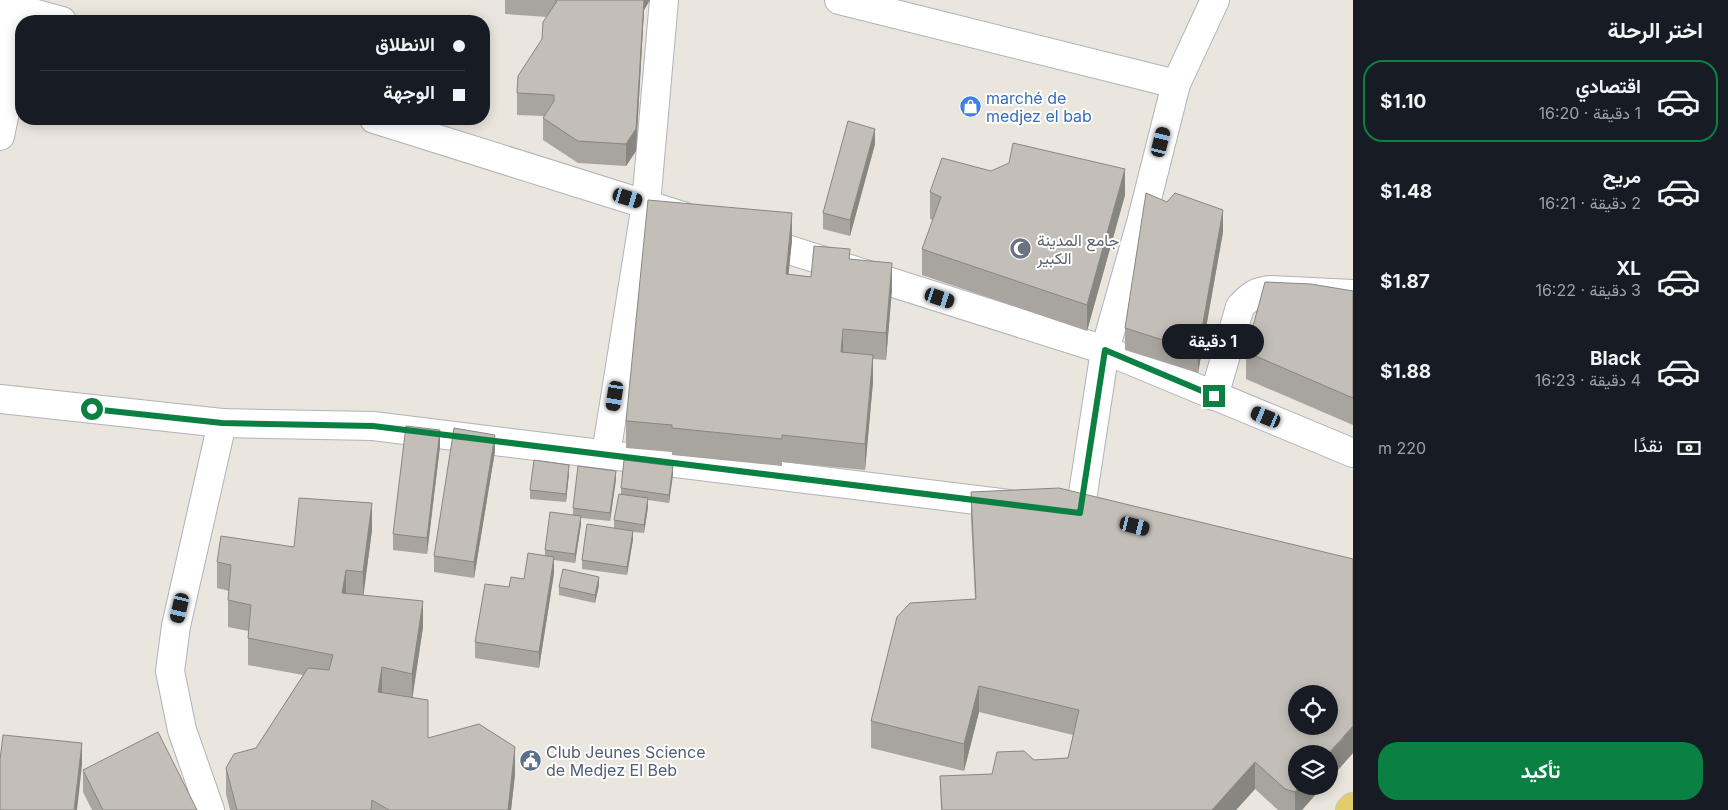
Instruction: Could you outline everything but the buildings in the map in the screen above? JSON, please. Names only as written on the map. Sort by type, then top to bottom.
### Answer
[{"type":"main road","points":[[1350,810],[1353,807]]},
{"type":"street","points":[[606,454],[646,204],[664,0]]},
{"type":"street","points":[[839,0],[1176,84]]},
{"type":"street","points":[[1080,513],[1105,350],[1142,219],[1176,84],[1215,0]]},
{"type":"street","points":[[0,136],[13,73],[9,3],[44,15]]},
{"type":"street","points":[[393,125],[702,222]]},
{"type":"street","points":[[731,231],[1105,350],[1353,452]]},
{"type":"street","points":[[1214,396],[1240,307],[1251,296],[1259,291],[1272,290],[1353,294]]},
{"type":"street","points":[[0,399],[222,423],[373,426],[1041,508],[1080,513],[1109,520]]},
{"type":"street","points":[[210,810],[182,730],[170,671],[176,626],[222,423]]},
{"type":"place","name":"marché de medjez el bab","points":[[970,107]]},
{"type":"place","name":"جامع المدينة الكبير","points":[[1021,249]]},
{"type":"place","name":"Club Jeunes Science de Medjez El Beb","points":[[530,761]]},
{"type":"route","points":[[92,409],[222,423],[373,426],[1080,513],[1105,350],[1214,396]]}]
